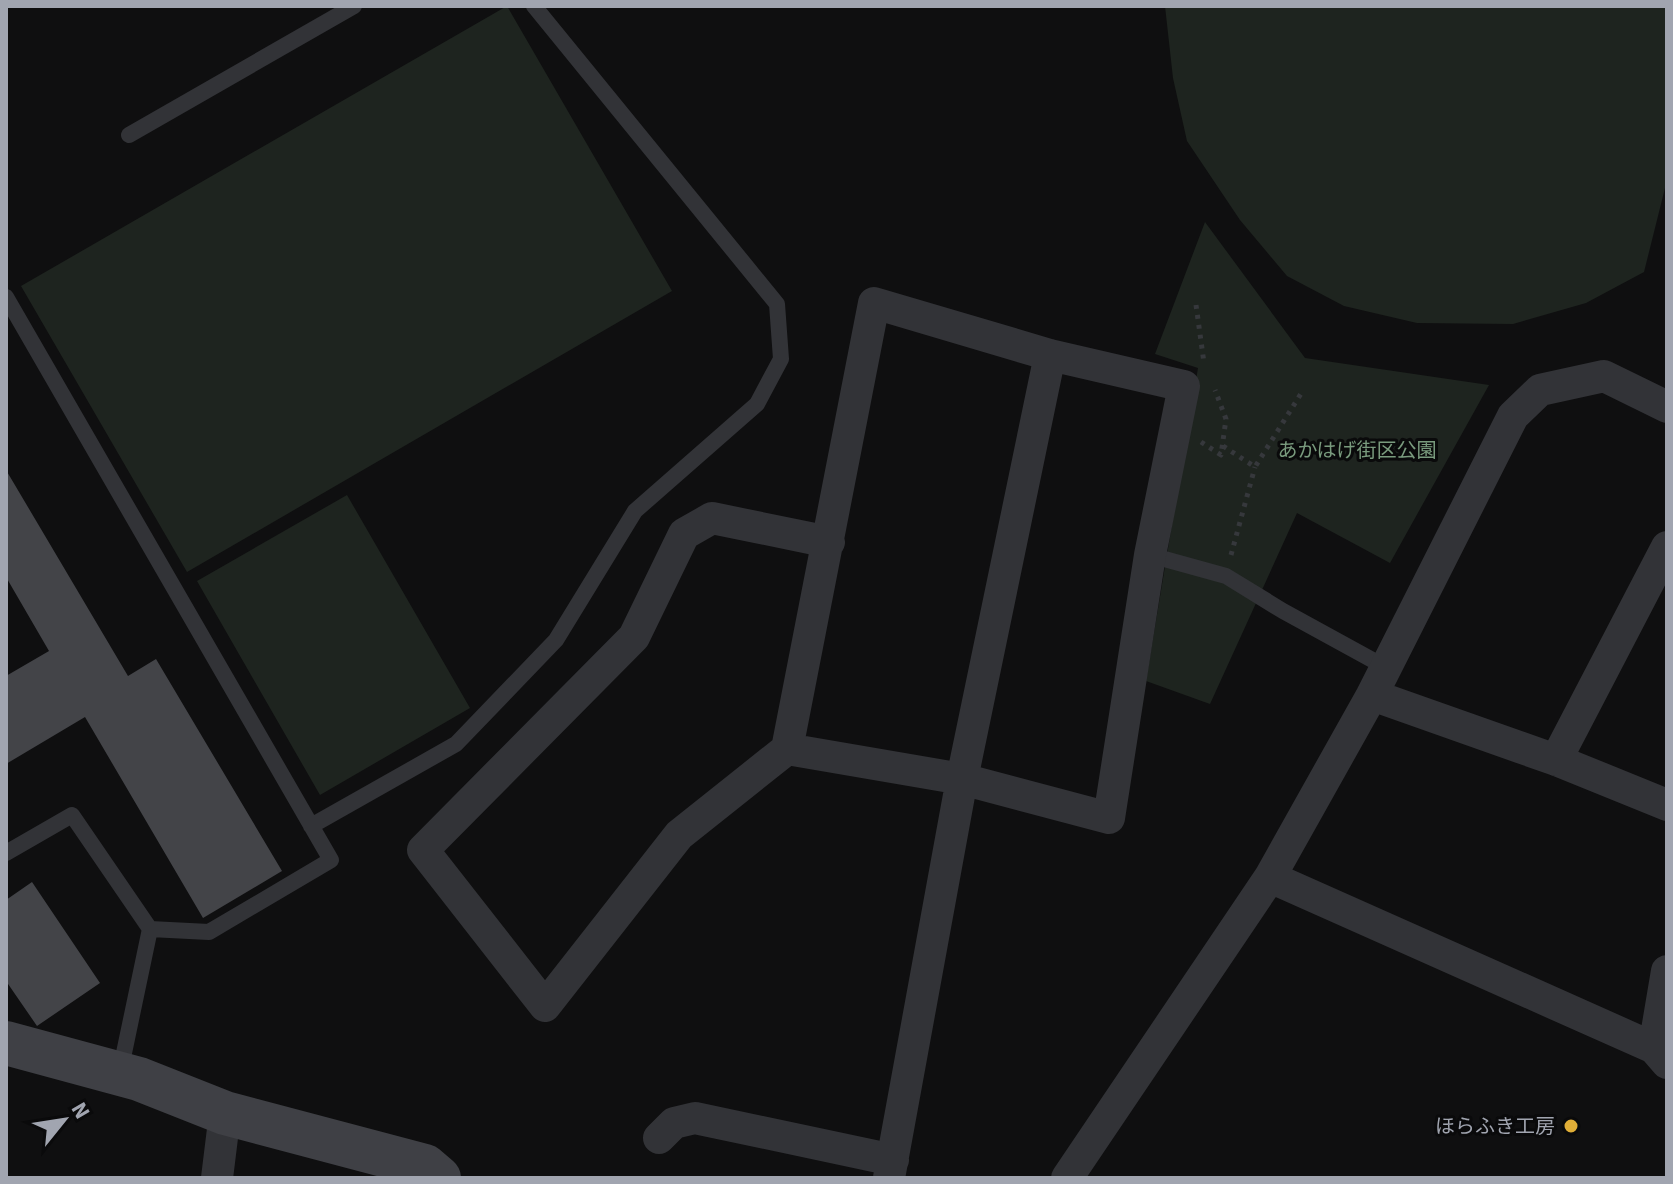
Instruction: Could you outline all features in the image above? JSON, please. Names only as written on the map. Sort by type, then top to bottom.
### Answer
[{"type":"street","points":[[787,749],[962,779],[1109,818],[1150,555],[1184,386],[1050,355],[874,303],[829,542],[787,749],[679,835],[545,1006],[423,850],[634,637],[684,534],[712,518],[829,542]]},
{"type":"street","points":[[659,1138],[674,1123],[695,1118],[891,1169],[962,779],[1050,355]]},
{"type":"street","points":[[1067,1178],[1270,877],[1380,682],[1513,416],[1540,390],[1604,376],[1667,407]]},
{"type":"street","points":[[1556,760],[1667,547]]},
{"type":"street","points":[[1380,682],[1667,805]]},
{"type":"street","points":[[1270,877],[1660,1056],[1667,971]]},
{"type":"street","points":[[6,1043],[120,1074],[225,1113],[425,1166],[439,1178]]},
{"type":"street","points":[[217,1178],[225,1113]]},
{"type":"lane","points":[[129,135],[354,6]]},
{"type":"lane","points":[[311,826],[456,744],[556,640],[635,511],[757,404],[781,359],[777,304],[534,6]]},
{"type":"lane","points":[[6,297],[331,860],[209,932],[150,929]]},
{"type":"lane","points":[[1150,555],[1226,576],[1283,611],[1380,682]]},
{"type":"lane","points":[[6,853],[72,815],[150,929],[120,1074]]},
{"type":"path","points":[[1226,576],[1255,467],[1302,392]]},
{"type":"path","points":[[1223,446],[1255,467]]},
{"type":"green space","points":[[507,6],[672,291],[187,572],[21,286]]},
{"type":"green space","points":[[1165,6],[1667,6],[1667,180],[1644,272],[1586,303],[1513,324],[1417,323],[1344,306],[1287,276],[1240,220],[1187,141],[1173,78]]},
{"type":"green space","name":"あかはげ街区公園","points":[[1205,222],[1305,358],[1489,385],[1390,563],[1297,513],[1210,704],[1146,681],[1198,368],[1155,354]]},
{"type":"green space","points":[[347,495],[470,708],[320,795],[197,581]]},
{"type":"building","points":[[6,470],[128,676],[156,659],[282,871],[203,918],[85,717],[6,764],[6,676],[49,651],[6,577]]},
{"type":"building","points":[[32,882],[100,983],[37,1026],[6,981],[6,900]]},
{"type":"place","name":"ほらふき工房","points":[[1571,1126]]}]
